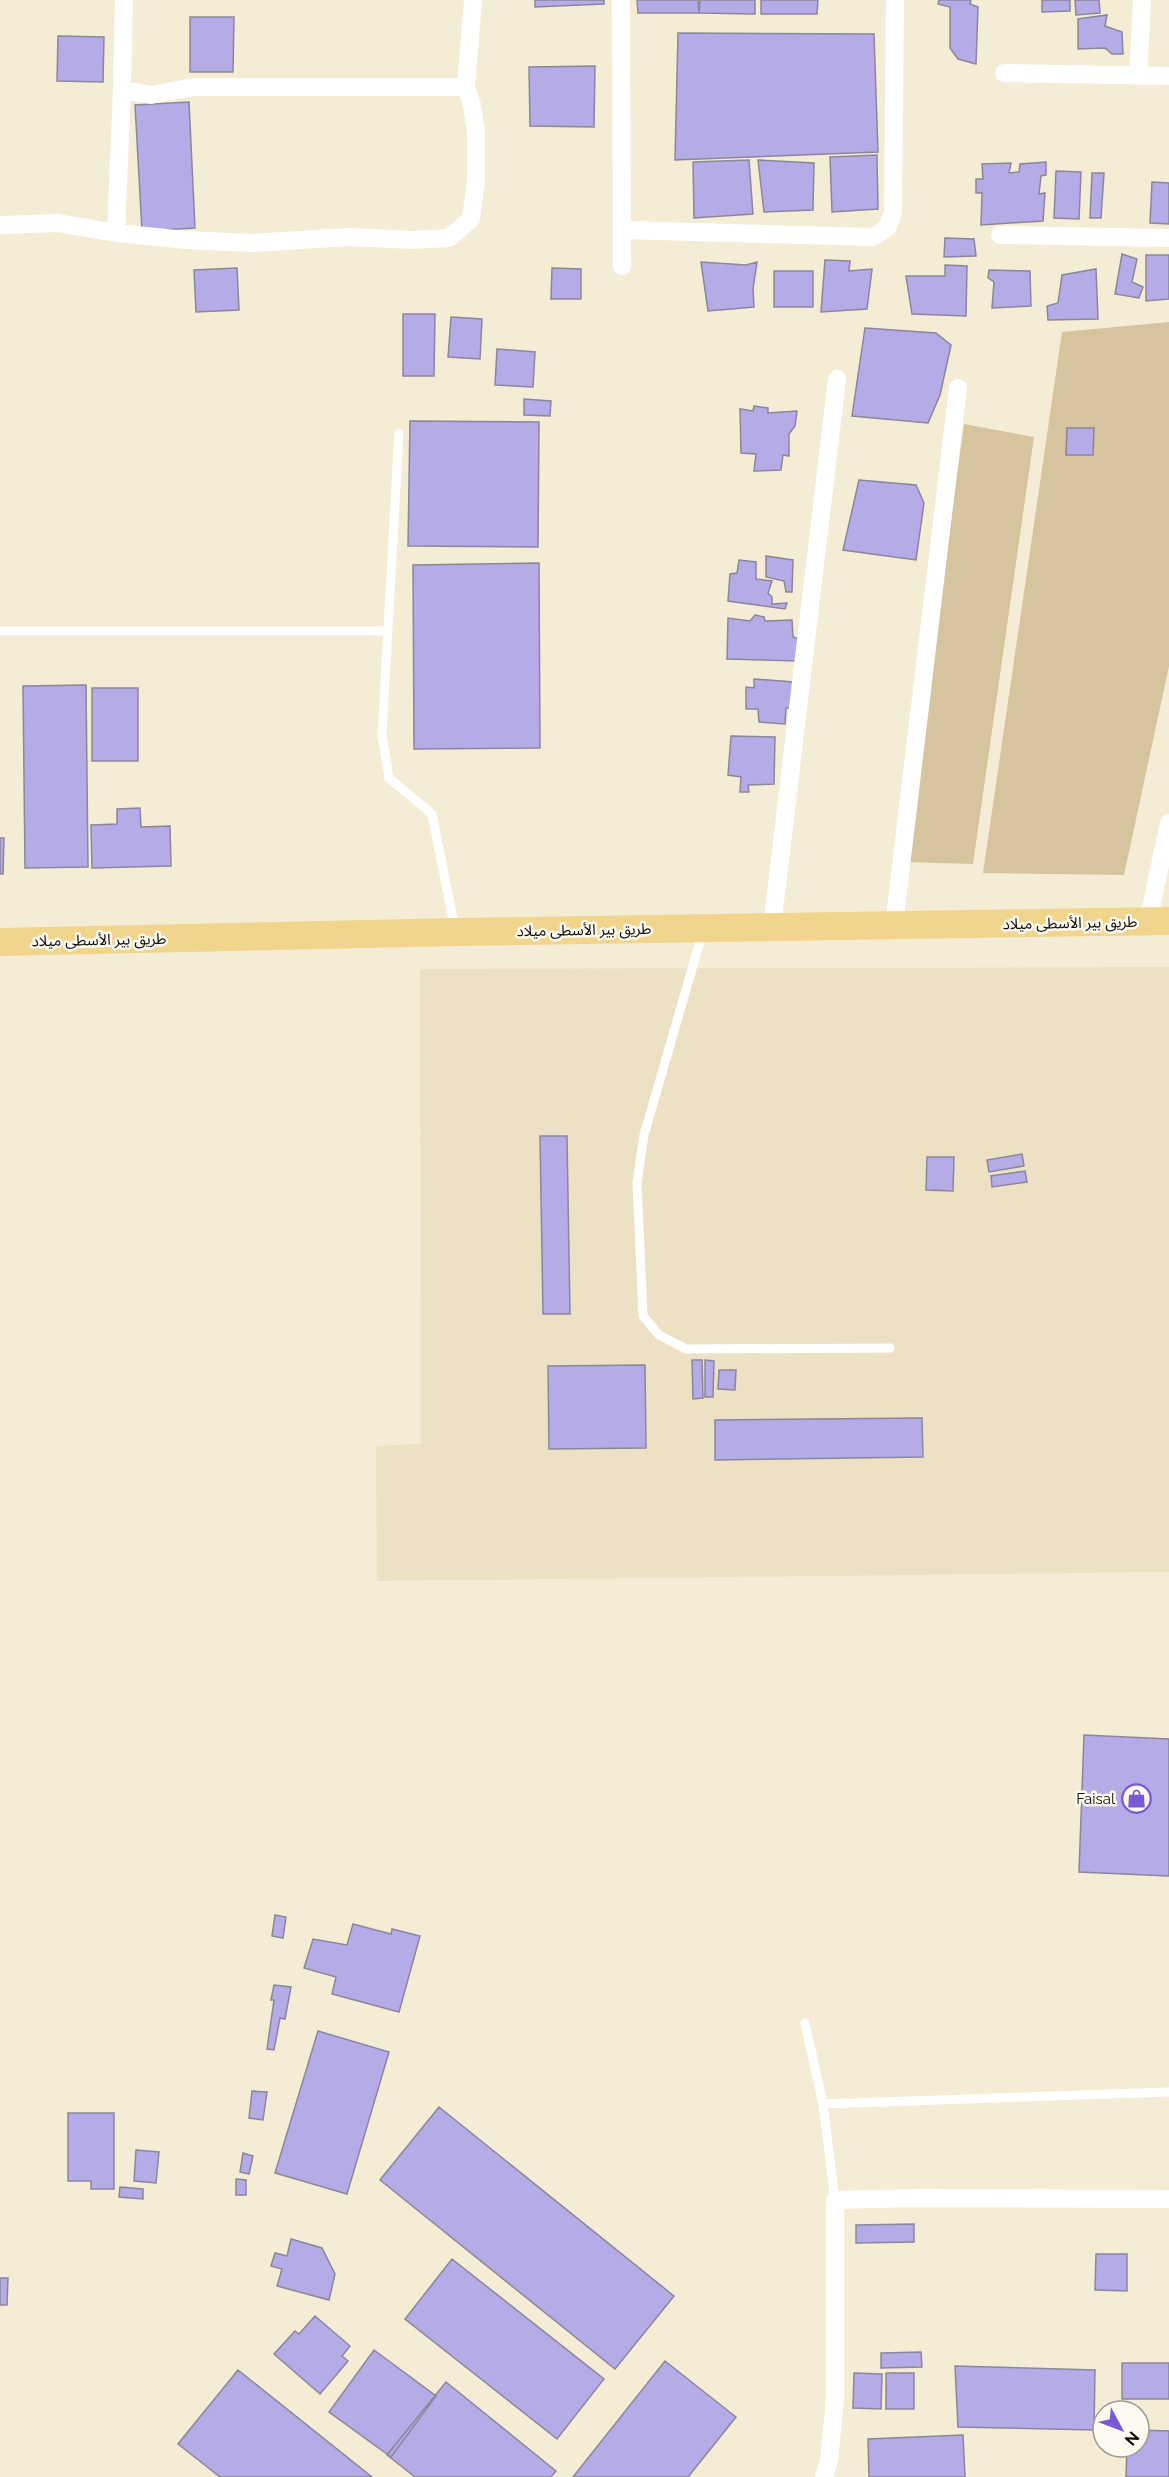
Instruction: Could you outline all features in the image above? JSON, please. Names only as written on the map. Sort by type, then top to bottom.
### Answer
[{"type":"main road","name":"طريق بير الأسطى ميلاد","points":[[0,942],[456,932],[1159,922]]},
{"type":"street","points":[[116,233],[124,0]]},
{"type":"street","points":[[0,225],[58,223],[116,233],[186,240],[252,243],[350,237],[412,240],[449,238],[471,219],[476,180],[476,132],[472,105],[466,87],[473,0]]},
{"type":"street","points":[[621,0],[622,266]]},
{"type":"street","points":[[623,230],[873,237],[887,228],[893,213],[895,0]]},
{"type":"street","points":[[1138,76],[1142,0]]},
{"type":"street","points":[[1004,73],[1169,76]]},
{"type":"street","points":[[122,90],[151,95],[194,87],[466,87]]},
{"type":"street","points":[[1000,235],[1169,238]]},
{"type":"street","points":[[772,927],[837,379]]},
{"type":"street","points":[[894,925],[958,388]]},
{"type":"street","points":[[1159,922],[1169,823]]},
{"type":"street","points":[[824,2477],[829,2460],[835,2400],[835,2200],[1169,2199]]},
{"type":"lane","points":[[399,433],[382,735],[389,778],[432,814],[456,932]]},
{"type":"lane","points":[[0,631],[387,631]]},
{"type":"lane","points":[[704,929],[644,1134],[637,1183],[643,1316],[659,1335],[686,1349],[890,1348]]},
{"type":"lane","points":[[805,2023],[824,2104],[835,2200]]},
{"type":"lane","points":[[824,2104],[1169,2092]]},
{"type":"shaded area","points":[[1169,322],[1169,666],[1124,875],[983,873],[1062,332]]},
{"type":"shaded area","points":[[964,424],[1034,437],[973,864],[905,862]]},
{"type":"shaded area","points":[[1169,967],[1169,1572],[377,1581],[376,1446],[421,1444],[420,969]]},
{"type":"building","points":[[535,0],[604,0],[604,4],[535,7]]},
{"type":"building","points":[[637,0],[698,0],[699,13],[638,13]]},
{"type":"building","points":[[700,0],[755,0],[755,14],[699,13]]},
{"type":"building","points":[[761,0],[818,0],[817,14],[761,14]]},
{"type":"building","points":[[939,0],[971,0],[970,4],[978,7],[976,64],[958,59],[950,48],[950,7],[938,4]]},
{"type":"building","points":[[1042,0],[1070,0],[1070,11],[1042,12]]},
{"type":"building","points":[[1075,0],[1099,0],[1100,13],[1076,15]]},
{"type":"building","points":[[1107,15],[1105,26],[1122,32],[1123,54],[1112,54],[1105,48],[1078,49],[1078,19]]},
{"type":"building","points":[[190,17],[234,17],[233,72],[190,72]]},
{"type":"building","points":[[678,33],[874,34],[878,152],[675,160]]},
{"type":"building","points":[[58,36],[104,37],[103,82],[57,81]]},
{"type":"building","points":[[595,66],[594,127],[530,126],[529,67]]},
{"type":"building","points":[[189,102],[195,228],[142,231],[135,105]]},
{"type":"building","points":[[877,155],[878,209],[832,212],[830,157]]},
{"type":"building","points":[[749,160],[753,214],[694,218],[693,162]]},
{"type":"building","points":[[758,160],[814,163],[813,210],[764,212]]},
{"type":"building","points":[[1046,162],[1046,175],[1041,176],[1039,194],[1045,193],[1043,221],[981,225],[982,193],[976,193],[976,179],[983,179],[982,164],[1011,163],[1009,173],[1019,172],[1020,164]]},
{"type":"building","points":[[1056,171],[1081,172],[1079,219],[1054,218]]},
{"type":"building","points":[[1092,173],[1104,173],[1101,218],[1090,218]]},
{"type":"building","points":[[1152,182],[1169,183],[1169,224],[1150,223]]},
{"type":"building","points":[[945,238],[974,239],[976,256],[944,257]]},
{"type":"building","points":[[1122,254],[1137,259],[1132,282],[1143,287],[1139,298],[1115,294]]},
{"type":"building","points":[[1146,255],[1169,255],[1169,299],[1146,301]]},
{"type":"building","points":[[825,260],[850,261],[849,271],[872,269],[867,309],[821,312]]},
{"type":"building","points":[[701,262],[746,265],[757,262],[753,289],[754,307],[708,311]]},
{"type":"building","points":[[945,265],[967,266],[966,316],[912,314],[906,276],[945,276]]},
{"type":"building","points":[[237,268],[239,310],[196,312],[194,270]]},
{"type":"building","points":[[552,268],[581,269],[581,299],[551,299]]},
{"type":"building","points":[[1096,269],[1098,319],[1048,320],[1047,306],[1058,303],[1062,275]]},
{"type":"building","points":[[989,270],[1030,271],[1031,306],[992,308],[994,282],[988,278]]},
{"type":"building","points":[[774,271],[813,271],[813,307],[774,307]]},
{"type":"building","points":[[403,314],[435,314],[434,376],[403,376]]},
{"type":"building","points":[[451,317],[482,319],[480,359],[448,357]]},
{"type":"building","points":[[865,328],[936,333],[951,345],[940,395],[928,423],[852,416]]},
{"type":"building","points":[[497,349],[535,352],[533,387],[495,385]]},
{"type":"building","points":[[524,399],[551,401],[550,416],[524,415]]},
{"type":"building","points":[[754,406],[768,408],[768,413],[797,411],[795,426],[789,434],[789,456],[783,455],[781,470],[754,471],[756,454],[741,453],[740,409],[753,411]]},
{"type":"building","points":[[410,421],[539,422],[538,547],[408,546]]},
{"type":"building","points":[[1067,428],[1094,428],[1093,455],[1066,455]]},
{"type":"building","points":[[859,480],[916,485],[924,503],[916,560],[843,550]]},
{"type":"building","points":[[766,556],[793,560],[792,592],[786,592],[784,581],[766,577]]},
{"type":"building","points":[[739,560],[756,562],[756,579],[772,581],[768,593],[772,597],[772,604],[787,603],[785,609],[728,601],[730,574],[737,573]]},
{"type":"building","points":[[539,563],[540,748],[414,749],[413,565]]},
{"type":"building","points":[[755,615],[764,617],[765,621],[792,620],[793,637],[800,639],[798,661],[727,659],[728,618],[750,621]]},
{"type":"building","points":[[754,679],[793,682],[791,708],[786,708],[785,724],[759,722],[758,709],[746,709],[746,687],[754,688]]},
{"type":"building","points":[[86,685],[88,867],[25,868],[23,686]]},
{"type":"building","points":[[92,688],[138,688],[138,761],[92,761]]},
{"type":"building","points":[[731,736],[775,737],[774,784],[748,785],[749,792],[740,792],[741,777],[728,775]]},
{"type":"building","points":[[140,808],[141,827],[170,826],[171,866],[92,868],[91,825],[117,824],[117,809]]},
{"type":"building","points":[[0,838],[4,838],[3,874],[0,874]]},
{"type":"building","points":[[540,1136],[567,1136],[570,1314],[543,1314]]},
{"type":"building","points":[[1022,1154],[1024,1166],[989,1172],[987,1160]]},
{"type":"building","points":[[927,1157],[954,1157],[953,1191],[926,1190]]},
{"type":"building","points":[[1025,1171],[1027,1182],[992,1187],[991,1176]]},
{"type":"building","points":[[692,1360],[702,1360],[703,1398],[693,1399]]},
{"type":"building","points":[[705,1360],[714,1361],[713,1397],[705,1397]]},
{"type":"building","points":[[645,1365],[646,1448],[549,1449],[548,1366]]},
{"type":"building","points":[[719,1370],[736,1370],[735,1390],[718,1389]]},
{"type":"building","points":[[922,1418],[923,1457],[715,1460],[715,1420]]},
{"type":"building","points":[[1084,1735],[1169,1739],[1169,1876],[1079,1872]]},
{"type":"building","points":[[275,1915],[286,1917],[283,1938],[272,1936]]},
{"type":"building","points":[[353,1924],[391,1934],[392,1929],[420,1936],[399,2012],[332,1994],[336,1977],[304,1968],[313,1939],[347,1945]]},
{"type":"building","points":[[274,1985],[291,1987],[285,2019],[280,2018],[274,2050],[267,2049]]},
{"type":"building","points":[[318,2031],[389,2052],[347,2194],[275,2173]]},
{"type":"building","points":[[252,2091],[267,2092],[263,2120],[249,2118]]},
{"type":"building","points":[[439,2107],[674,2296],[615,2369],[380,2180]]},
{"type":"building","points":[[68,2113],[114,2113],[114,2189],[91,2189],[91,2181],[68,2181]]},
{"type":"building","points":[[136,2150],[159,2152],[156,2183],[134,2181]]},
{"type":"building","points":[[243,2153],[253,2156],[249,2174],[240,2172]]},
{"type":"building","points":[[236,2179],[246,2180],[246,2195],[236,2195]]},
{"type":"building","points":[[120,2187],[143,2189],[143,2199],[119,2197]]},
{"type":"building","points":[[914,2224],[914,2242],[856,2243],[856,2225]]},
{"type":"building","points":[[291,2239],[322,2248],[335,2274],[329,2300],[277,2286],[282,2269],[271,2266],[275,2253],[287,2256]]},
{"type":"building","points":[[1096,2254],[1127,2254],[1127,2291],[1095,2290]]},
{"type":"building","points":[[452,2259],[604,2379],[557,2439],[405,2319]]},
{"type":"building","points":[[0,2278],[8,2278],[7,2305],[0,2305]]},
{"type":"building","points":[[315,2316],[350,2346],[342,2356],[348,2361],[320,2394],[274,2354],[295,2331],[299,2334]]},
{"type":"building","points":[[374,2350],[436,2396],[391,2457],[329,2412]]},
{"type":"building","points":[[921,2352],[922,2367],[881,2368],[881,2353]]},
{"type":"building","points":[[665,2361],[736,2417],[688,2477],[573,2477]]},
{"type":"building","points":[[1122,2363],[1169,2363],[1169,2399],[1122,2399]]},
{"type":"building","points":[[955,2366],[1095,2370],[1095,2399],[1091,2399],[1091,2430],[958,2427]]},
{"type":"building","points":[[238,2370],[372,2477],[220,2477],[178,2444]]},
{"type":"building","points":[[854,2373],[882,2374],[881,2409],[853,2408]]},
{"type":"building","points":[[886,2373],[914,2373],[914,2409],[886,2409]]},
{"type":"building","points":[[446,2382],[556,2471],[551,2477],[415,2477],[387,2455]]},
{"type":"building","points":[[1151,2430],[1169,2431],[1169,2477],[1126,2477],[1127,2459],[1151,2459]]},
{"type":"building","points":[[963,2435],[965,2477],[869,2477],[868,2439]]},
{"type":"place","name":"Faisal","points":[[1136,1799]]}]
